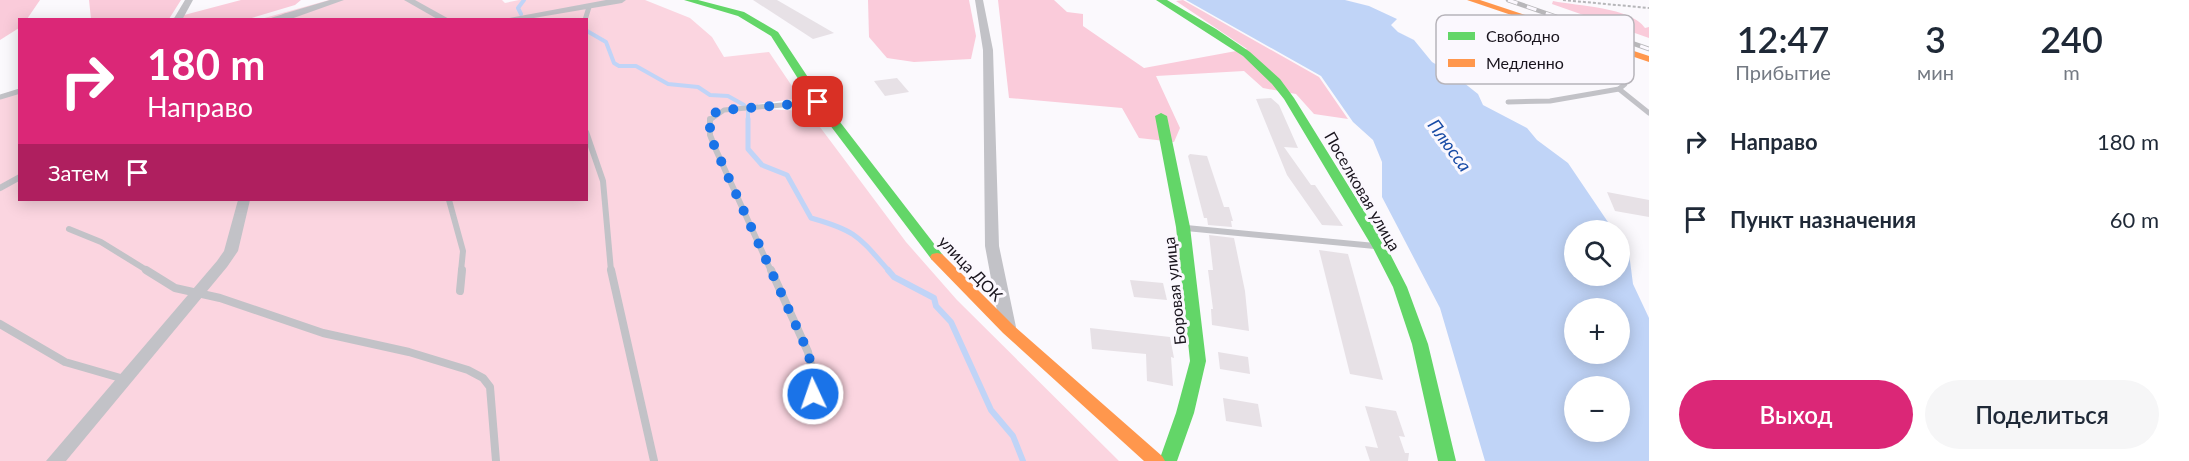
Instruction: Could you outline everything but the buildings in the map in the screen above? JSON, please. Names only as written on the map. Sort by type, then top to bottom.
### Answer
[{"type":"street","points":[[178,18],[189,0]]},
{"type":"street","points":[[284,18],[340,0]]},
{"type":"street","points":[[408,0],[443,18]]},
{"type":"street","points":[[515,18],[622,0]]},
{"type":"street","name":"улица ДОК","points":[[688,0],[741,14],[775,34],[818,102],[919,237],[971,294],[1008,329]]},
{"type":"street","name":"улица ДОК","points":[[979,0],[988,50],[992,246],[998,289],[1008,329]]},
{"type":"street","name":"Поселковая улица","points":[[1160,0],[1230,41],[1264,67],[1285,89],[1378,246],[1408,306],[1447,461]]},
{"type":"street","points":[[1471,0],[1517,15]]},
{"type":"street","points":[[1634,54],[1649,59]]},
{"type":"street","name":"Боровая улица","points":[[1161,116],[1183,227],[1198,361],[1185,413],[1167,461]]},
{"type":"street","points":[[55,461],[199,294],[231,251],[244,201]]},
{"type":"street","points":[[1008,329],[1156,461]]},
{"type":"lane","points":[[586,18],[589,7]]},
{"type":"lane","points":[[1508,102],[1535,104],[1570,100],[1618,89],[1625,84]]},
{"type":"lane","points":[[1618,89],[1649,113]]},
{"type":"lane","points":[[0,97],[18,92]]},
{"type":"lane","points":[[811,411],[814,378],[808,352],[716,150],[710,135],[710,118],[714,113],[724,110],[818,102]]},
{"type":"lane","points":[[588,138],[603,181],[611,273],[654,461]]},
{"type":"lane","points":[[0,188],[18,178]]},
{"type":"lane","points":[[449,201],[463,250],[460,291]]},
{"type":"lane","points":[[1183,227],[1378,246]]},
{"type":"lane","points":[[69,229],[101,242],[175,288],[220,298],[323,333],[409,352],[468,370],[483,378],[490,387],[496,461]]},
{"type":"lane","points":[[0,324],[21,332],[50,354],[108,377],[124,379]]},
{"type":"path","points":[[1563,0],[1649,8]]},
{"type":"shaded area","points":[[0,0],[40,0],[28,18],[18,18],[18,29],[0,40]]},
{"type":"shaded area","points":[[89,0],[181,0],[170,18],[91,18]]},
{"type":"shaded area","points":[[241,0],[301,0],[295,5],[252,18],[173,18]]},
{"type":"shaded area","points":[[329,0],[502,0],[505,3],[519,0],[645,0],[690,18],[712,37],[724,57],[769,52],[800,98],[758,104],[760,109],[808,111],[906,242],[957,300],[1119,461],[0,461],[0,96],[18,90],[18,201],[588,201],[588,18],[265,18]]},
{"type":"shaded area","points":[[868,0],[969,0],[976,36],[971,59],[914,62],[887,58],[869,37]]},
{"type":"shaded area","points":[[998,0],[1054,0],[1067,12],[1083,14],[1083,26],[1144,68],[1247,49],[1176,1],[1183,0],[1319,77],[1348,119],[1314,114],[1296,94],[1263,88],[1244,71],[1156,76],[1180,128],[1174,142],[1139,138],[1122,108],[1009,98]]},
{"type":"shaded area","points":[[1553,1],[1603,8],[1625,15],[1583,15],[1552,4]]},
{"type":"shaded area","points":[[1634,19],[1645,28],[1649,27],[1649,38],[1634,33]]},
{"type":"water","name":"Плюсса","points":[[1186,0],[1345,0],[1369,6],[1397,19],[1391,25],[1398,32],[1414,40],[1436,64],[1436,84],[1465,84],[1478,94],[1483,105],[1527,128],[1537,140],[1568,163],[1607,220],[1564,220],[1564,286],[1630,286],[1630,261],[1633,284],[1649,318],[1649,461],[1485,461],[1440,308],[1382,197],[1382,162],[1373,140],[1353,122],[1321,76]]},
{"type":"waterway","points":[[521,14],[518,8],[524,0]]},
{"type":"waterway","points":[[588,32],[606,42],[614,63],[619,66],[636,66],[668,84],[698,87],[710,95],[728,96],[744,105]]},
{"type":"waterway","points":[[748,110],[748,149],[762,165],[787,175],[811,218],[856,236],[889,271]]},
{"type":"waterway","points":[[888,270],[894,277],[934,298],[936,306],[951,322],[991,410],[1013,436],[1023,461]]},
{"type":"railway","points":[[1508,0],[1551,15]]},
{"type":"railway","points":[[1634,44],[1649,49]]},
{"type":"traffic: fast","points":[[688,0],[741,14],[775,34],[818,102],[937,257]]},
{"type":"traffic: fast","points":[[1160,0],[1247,54],[1262,67],[1289,98],[1380,248],[1400,287],[1420,344],[1447,461]]},
{"type":"traffic: fast","points":[[1161,116],[1183,227],[1198,361],[1185,413],[1168,461]]},
{"type":"traffic: slow","points":[[1471,0],[1516,15]]},
{"type":"traffic: slow","points":[[1634,54],[1649,59]]},
{"type":"traffic: slow","points":[[937,257],[1008,329],[1156,461]]},
{"type":"route","points":[[813,394],[814,378],[808,352],[716,150],[710,135],[710,118],[714,113],[724,110],[818,102]]}]
